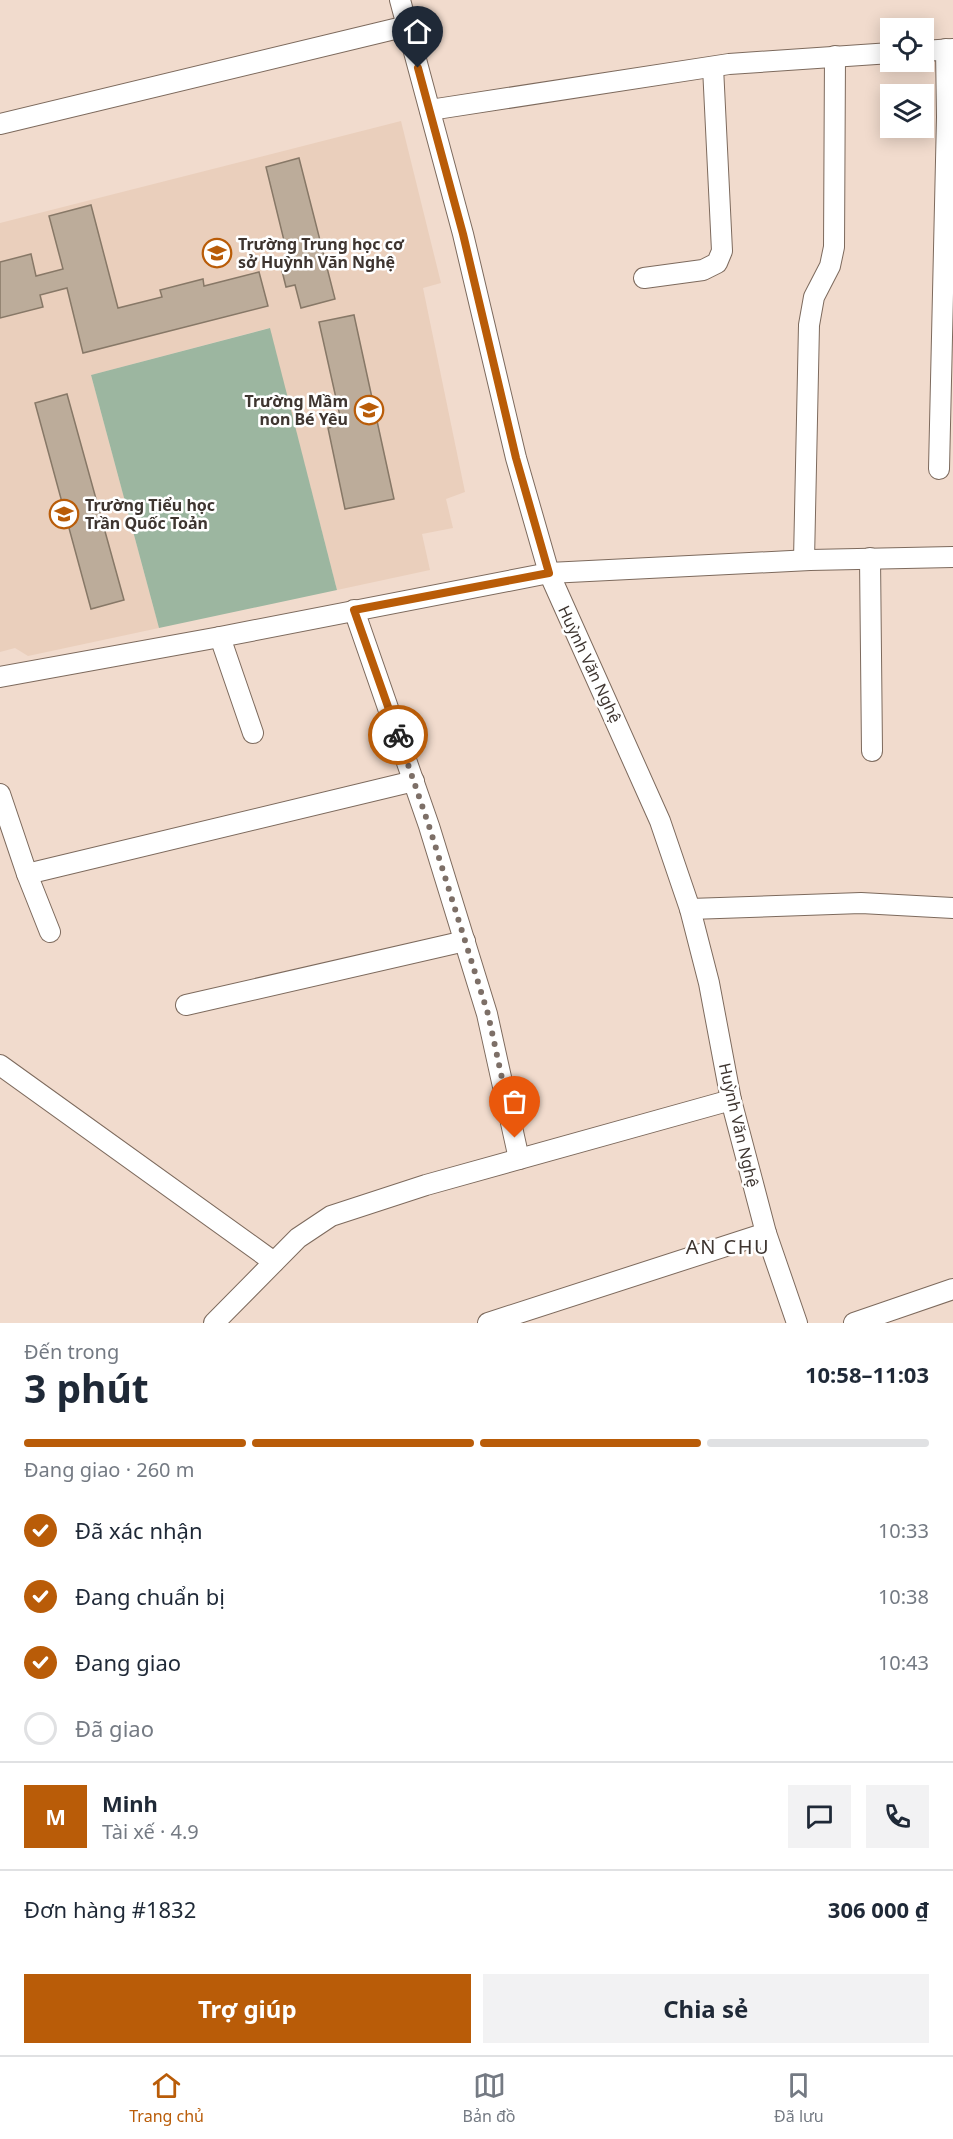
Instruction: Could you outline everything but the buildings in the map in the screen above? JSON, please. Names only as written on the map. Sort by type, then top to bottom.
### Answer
[{"type":"street","name":"Huỳnh Văn Nghệ","points":[[400,0],[463,234],[516,458],[549,573],[660,821],[690,909],[709,983],[731,1100],[766,1233],[797,1323]]},
{"type":"street","points":[[0,124],[407,26]]},
{"type":"street","points":[[934,50],[950,49],[939,469]]},
{"type":"street","points":[[430,110],[713,66],[880,54]]},
{"type":"street","points":[[804,560],[809,325],[814,297],[830,266],[834,247],[835,56]]},
{"type":"street","points":[[644,278],[703,270],[717,263],[722,251],[713,66]]},
{"type":"street","points":[[0,677],[549,573],[804,560],[953,556]]},
{"type":"street","points":[[870,558],[872,751]]},
{"type":"street","points":[[354,610],[414,781],[488,1014],[519,1159]]},
{"type":"street","points":[[220,637],[253,734]]},
{"type":"street","points":[[27,874],[414,781]]},
{"type":"street","points":[[0,794],[27,874],[50,932]]},
{"type":"street","points":[[690,909],[861,903],[953,908]]},
{"type":"street","points":[[186,1005],[465,941]]},
{"type":"street","points":[[0,1065],[274,1262]]},
{"type":"street","points":[[214,1323],[298,1238],[331,1216],[426,1185],[731,1100]]},
{"type":"street","points":[[488,1323],[766,1233]]},
{"type":"street","points":[[854,1323],[953,1289]]},
{"type":"shaded area","points":[[401,121],[441,283],[423,288],[465,492],[446,499],[453,528],[422,534],[430,570],[337,590],[269,328],[91,375],[159,628],[28,656],[15,648],[0,652],[0,223]]},
{"type":"green space","points":[[270,328],[337,590],[159,628],[91,375]]},
{"type":"way so far","points":[[398,735],[488,1014],[515,1138]]},
{"type":"place","name":"Trường Trung học cơ sở Huỳnh Văn Nghệ","points":[[217,253]]},
{"type":"place","name":"Trường Mầm non Bé Yêu","points":[[369,410]]},
{"type":"place","name":"Trường Tiểu học Trần Quốc Toản","points":[[64,514]]},
{"type":"district","name":"AN CHU","points":[[728,1247]]},
{"type":"route","points":[[398,735],[354,610],[549,573],[516,458],[463,234],[418,68]]}]
